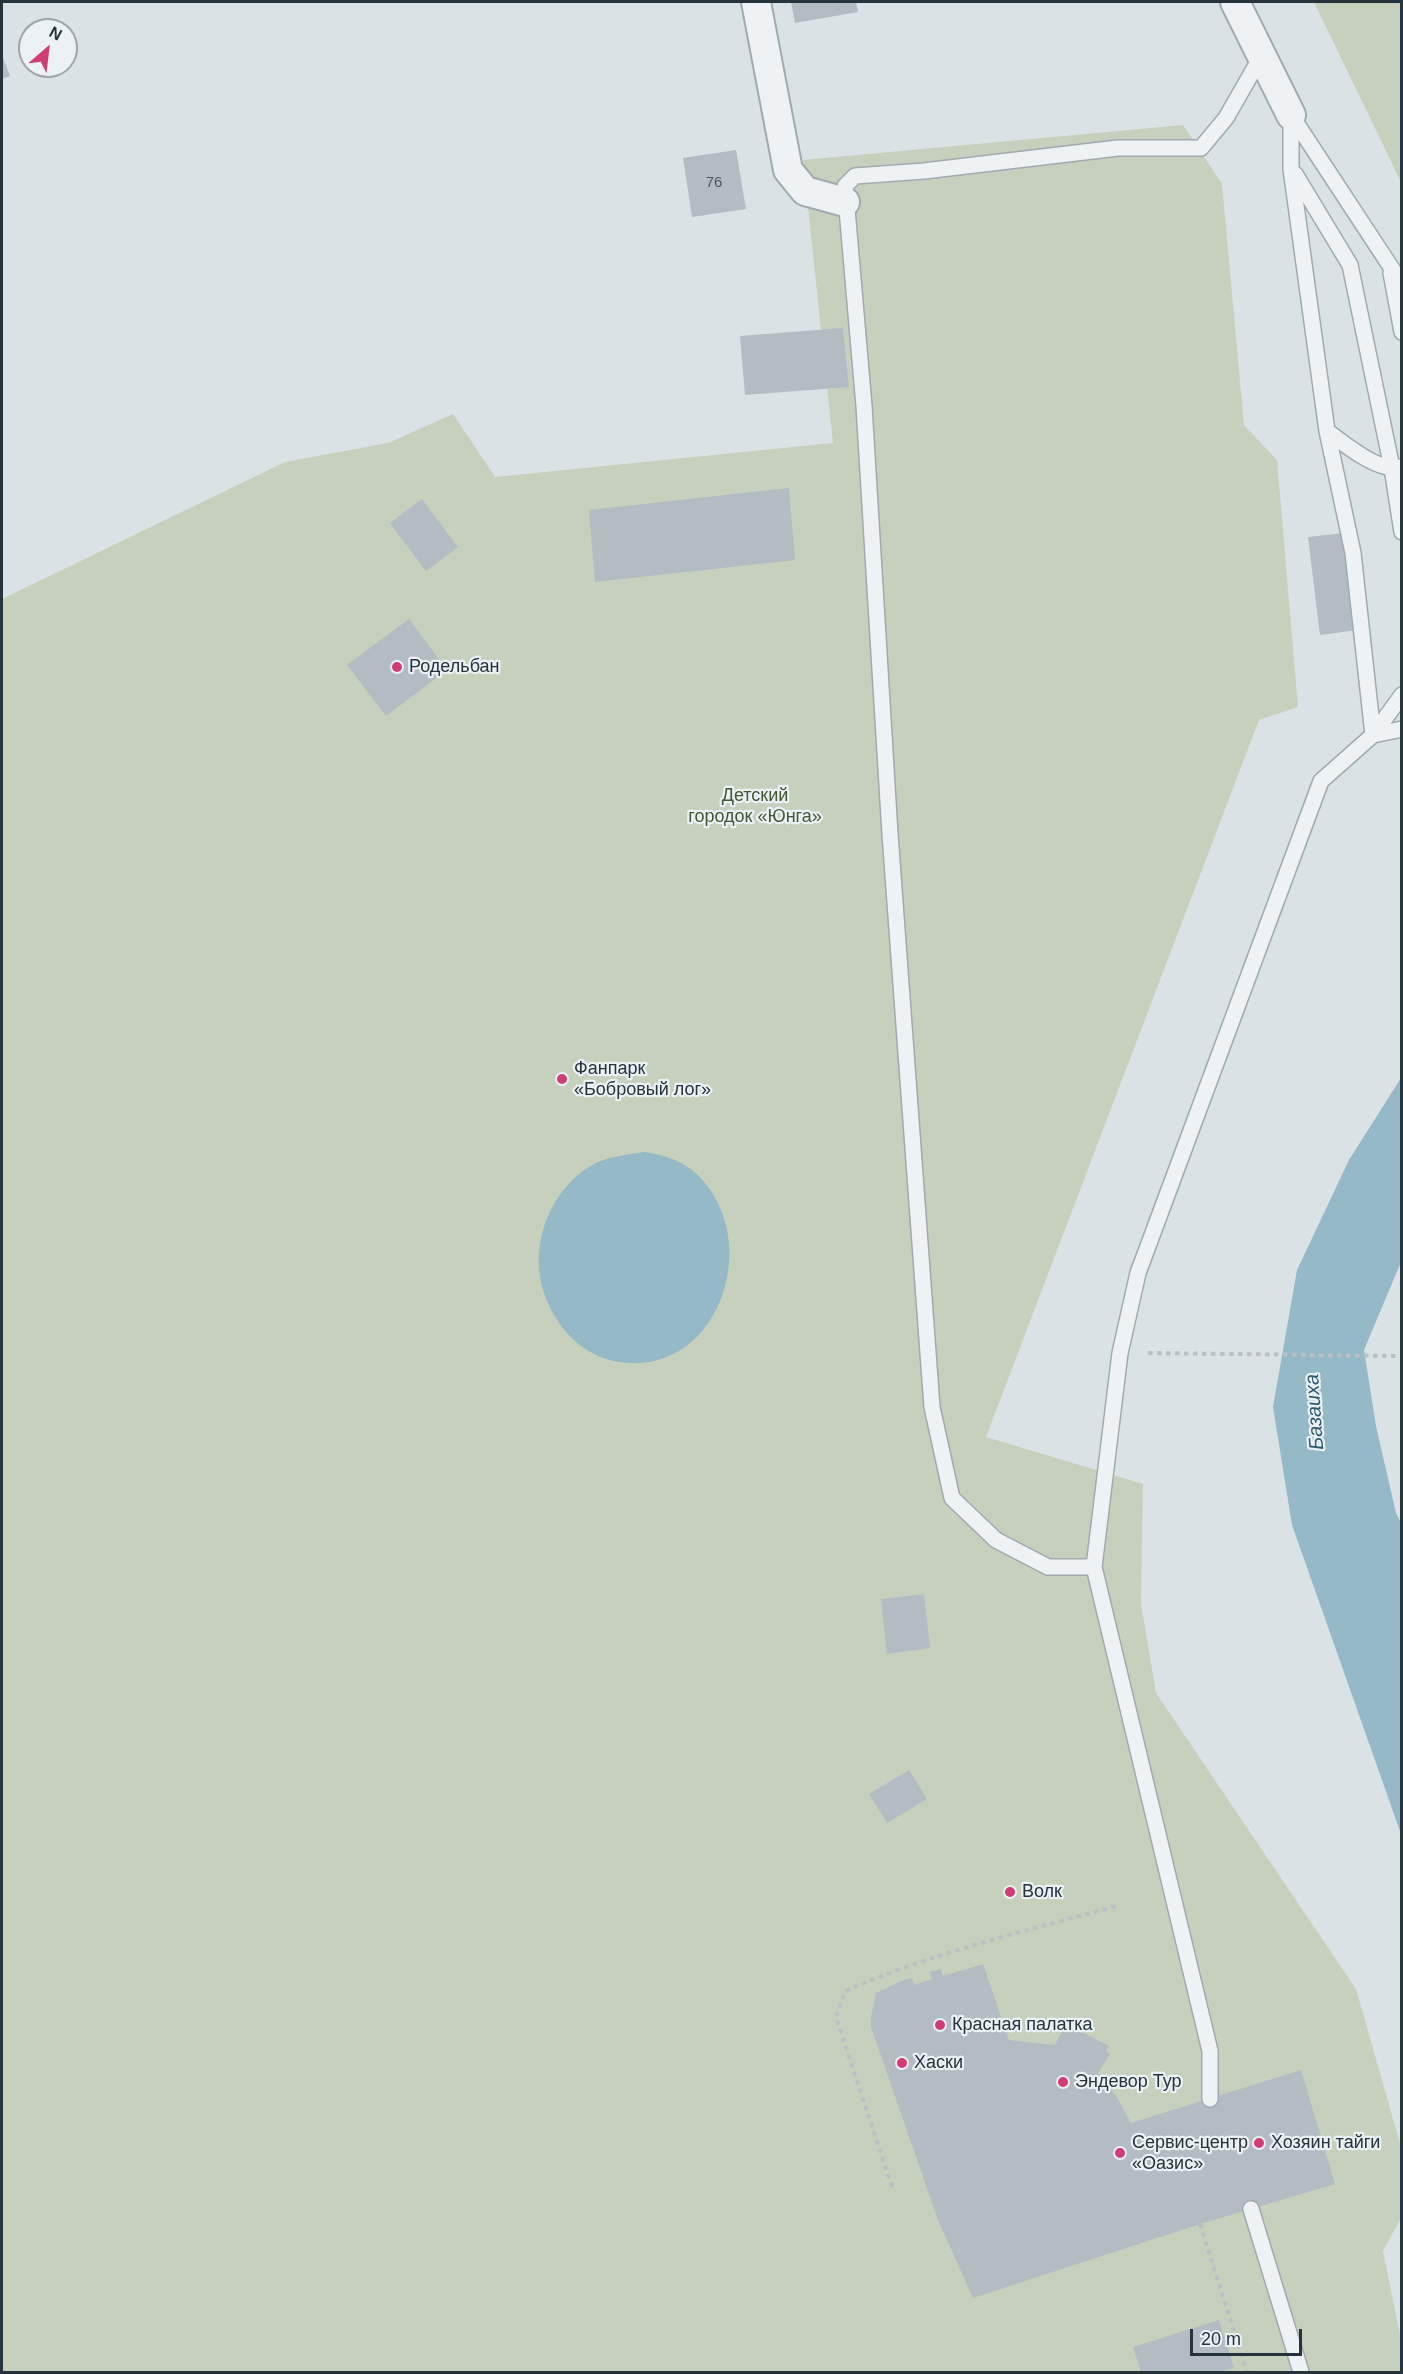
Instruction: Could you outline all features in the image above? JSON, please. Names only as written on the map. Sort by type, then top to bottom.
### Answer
[{"type":"street","points":[[756,2],[788,170],[805,191],[845,202]]},
{"type":"street","points":[[1235,2],[1291,115]]},
{"type":"lane","points":[[1094,1568],[1048,1567],[996,1540],[952,1498],[932,1407],[890,834],[864,406],[845,186],[855,176],[934,170],[1118,148],[1201,148],[1226,118],[1262,55]]},
{"type":"lane","points":[[1291,115],[1291,169],[1327,431],[1353,553],[1372,735]]},
{"type":"lane","points":[[1291,115],[1401,285]]},
{"type":"lane","points":[[1291,169],[1350,265],[1397,467],[1401,531]]},
{"type":"lane","points":[[1389,264],[1401,332]]},
{"type":"lane","points":[[1327,431],[1360,455],[1397,467]]},
{"type":"lane","points":[[1210,2099],[1210,2051],[1094,1568],[1120,1353],[1138,1273],[1320,781],[1372,735],[1401,695]]},
{"type":"lane","points":[[1372,735],[1401,729]]},
{"type":"lane","points":[[1251,2209],[1301,2373]]},
{"type":"path","points":[[1120,1353],[1401,1356]]},
{"type":"path","points":[[892,2187],[836,2017],[845,1991],[873,1978],[985,1942],[1117,1906]]},
{"type":"path","points":[[1200,2224],[1246,2373]]},
{"type":"green space","points":[[1314,2],[1401,2],[1401,182]]},
{"type":"green space","name":"Фанпарк «Бобровый лог»","points":[[1183,125],[1222,184],[1244,425],[1277,460],[1298,707],[1259,720],[986,1437],[1143,1484],[1141,1604],[1156,1693],[1356,1989],[1401,2147],[1401,2218],[1383,2251],[1401,2340],[1401,2372],[2,2372],[2,599],[285,462],[388,443],[453,414],[495,477],[833,443],[803,160]]},
{"type":"water","name":"Базаиха","points":[[1401,1078],[1401,1262],[1364,1350],[1376,1426],[1396,1513],[1401,1523],[1401,1834],[1292,1525],[1273,1407],[1297,1270],[1349,1160]]},
{"type":"water","points":[[645,1152],[670,1158],[687,1166],[715,1198],[727,1231],[729,1266],[721,1300],[704,1329],[679,1351],[648,1362],[610,1360],[578,1344],[555,1317],[540,1277],[541,1241],[545,1224],[553,1207],[562,1192],[575,1178],[602,1160]]},
{"type":"building","points":[[791,2],[856,2],[858,12],[795,23]]},
{"type":"building","points":[[2,55],[10,76],[2,79]]},
{"type":"building","points":[[736,150],[746,209],[692,217],[683,158]]},
{"type":"building","points":[[843,328],[849,387],[745,395],[740,336]]},
{"type":"building","points":[[789,488],[795,560],[595,582],[589,510]]},
{"type":"building","points":[[422,499],[458,547],[426,571],[390,523]]},
{"type":"building","points":[[1344,533],[1358,630],[1320,635],[1308,537]]},
{"type":"building","name":"Родельбан","points":[[409,619],[447,670],[386,716],[347,665]]},
{"type":"building","points":[[924,1594],[930,1648],[887,1654],[881,1599]]},
{"type":"building","points":[[909,1770],[927,1799],[887,1823],[869,1794]]},
{"type":"building","name":"Сервис-центр «Оазис»","points":[[983,1964],[1009,2040],[1055,2045],[1063,2029],[1067,2031],[1070,2026],[1109,2046],[1106,2052],[1110,2054],[1098,2073],[1117,2097],[1131,2123],[1301,2070],[1335,2184],[1200,2224],[973,2298],[938,2220],[871,2027],[871,2017],[876,1993],[901,1981],[912,1978],[914,1985],[932,1979],[930,1972],[941,1969],[943,1976]]},
{"type":"building","points":[[1219,2320],[1234,2368],[1220,2372],[1141,2372],[1133,2347]]},
{"type":"place","name":"Родельбан","points":[[397,667]]},
{"type":"place","name":"Фанпарк «Бобровый лог»","points":[[562,1079]]},
{"type":"place","name":"Волк","points":[[1010,1892]]},
{"type":"place","name":"Красная палатка","points":[[940,2025]]},
{"type":"place","name":"Хаски","points":[[902,2063]]},
{"type":"place","name":"Эндевор Тур","points":[[1063,2082]]},
{"type":"place","name":"Хозяин тайги","points":[[1259,2143]]},
{"type":"place","name":"Сервис-центр «Оазис»","points":[[1120,2153]]},
{"type":"park label","name":"Детский городок «Юнга»","points":[[755,806]]}]
